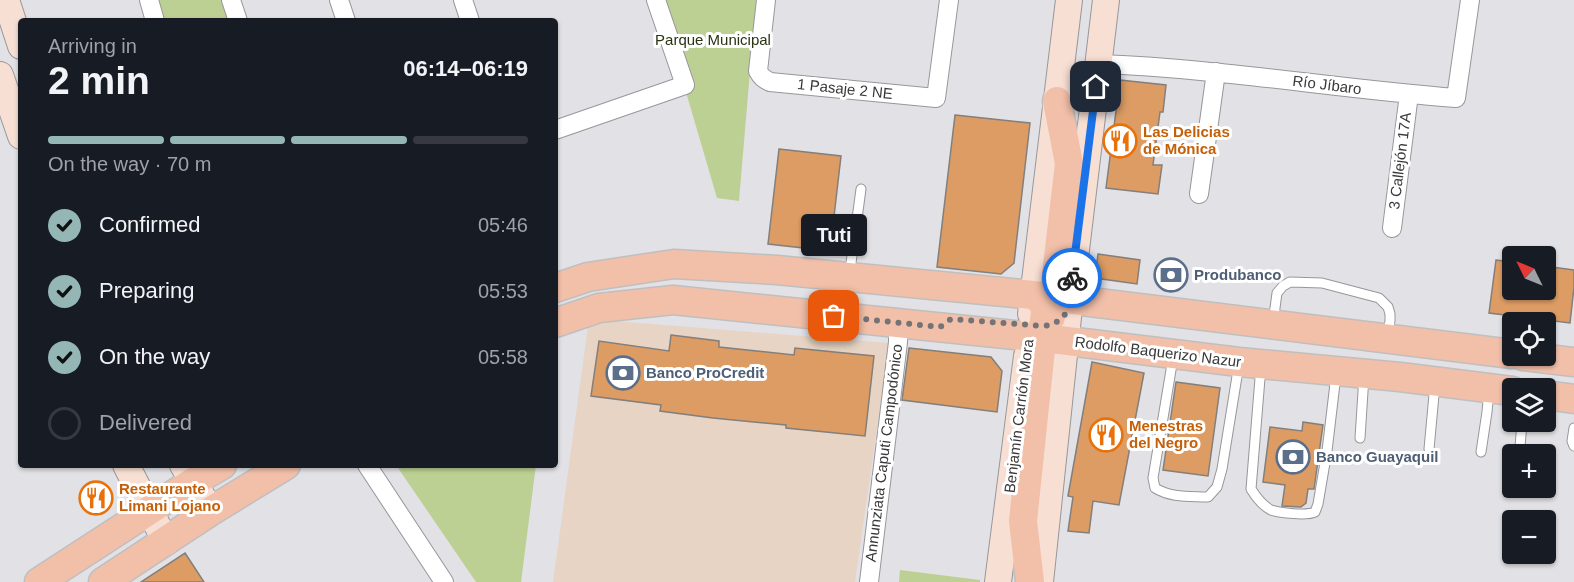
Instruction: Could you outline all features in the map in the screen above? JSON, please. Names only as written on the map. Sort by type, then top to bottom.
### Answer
[{"type":"main road","points":[[6,0],[18,37]]},
{"type":"main road","points":[[1030,582],[1023,521],[1069,164],[1057,101],[1069,0]]},
{"type":"main road","points":[[1097,0],[1099,6],[1095,53],[1098,64]]},
{"type":"main road","name":"Benjamín Carrión Mora","points":[[998,582],[1098,64],[1106,0]]},
{"type":"main road","points":[[0,75],[18,127]]},
{"type":"main road","name":"Rodolfo Baquerizo Nazur","points":[[558,287],[588,277],[674,264],[777,270],[851,278],[1049,319],[1171,354],[1435,381],[1500,390]]},
{"type":"main road","name":"Rodolfo Baquerizo Nazur","points":[[558,322],[599,308],[673,300],[940,327],[1049,319],[1273,325],[1502,353]]},
{"type":"main road","name":"Benjamín Carrión Mora","points":[[1040,582],[1049,319]]},
{"type":"main road","points":[[1556,360],[1574,362]]},
{"type":"main road","points":[[1556,397],[1574,399]]},
{"type":"main road","points":[[128,468],[166,542]]},
{"type":"main road","points":[[39,582],[150,510],[188,473],[209,468]]},
{"type":"main road","points":[[104,582],[281,468]]},
{"type":"main road","points":[[188,473],[211,511]]},
{"type":"street","points":[[149,0],[154,18]]},
{"type":"street","points":[[231,0],[237,18]]},
{"type":"street","points":[[339,0],[345,18]]},
{"type":"street","points":[[463,0],[469,18]]},
{"type":"street","points":[[558,129],[685,85],[656,0]]},
{"type":"street","name":"1 Pasaje 2 NE","points":[[766,0],[758,71],[770,82],[936,98],[949,0]]},
{"type":"street","name":"Río Jíbaro","points":[[1098,64],[1216,72],[1456,98],[1470,0]]},
{"type":"street","points":[[1199,194],[1216,72]]},
{"type":"street","name":"3 Callejón 17A","points":[[1392,228],[1409,94]]},
{"type":"street","name":"Annunziata Caputi Campodónico","points":[[869,582],[898,342],[898,323]]},
{"type":"street","points":[[369,468],[444,582]]},
{"type":"lane","points":[[851,278],[861,189]]},
{"type":"lane","points":[[1273,325],[1277,293],[1283,286],[1290,282],[1322,283],[1379,298],[1384,302],[1390,314],[1386,339]]},
{"type":"lane","points":[[1171,354],[1172,364],[1153,478],[1155,488],[1172,495],[1208,497],[1217,487],[1250,363]]},
{"type":"lane","points":[[1250,363],[1251,489],[1257,499],[1272,510],[1308,515],[1315,512],[1318,504],[1327,451],[1336,371]]},
{"type":"lane","points":[[1360,438],[1365,374]]},
{"type":"lane","points":[[1428,449],[1435,381]]},
{"type":"lane","points":[[1481,452],[1487,412],[1500,390]]},
{"type":"lane","points":[[1574,428],[1572,441],[1574,446]]},
{"type":"shaded area","points":[[589,319],[889,343],[855,582],[553,582]]},
{"type":"green space","points":[[156,0],[221,0],[227,18],[161,18]]},
{"type":"green space","name":"Parque Municipal","points":[[659,0],[756,0],[739,201],[717,198]]},
{"type":"green space","points":[[398,468],[536,468],[521,582],[476,582]]},
{"type":"green space","points":[[900,570],[980,580],[980,582],[899,582]]},
{"type":"building","points":[[1120,80],[1166,85],[1153,165],[1162,165],[1158,194],[1106,188]]},
{"type":"building","points":[[955,115],[1030,123],[1014,263],[1001,274],[937,267]]},
{"type":"building","points":[[779,149],[841,156],[830,251],[768,244]]},
{"type":"building","points":[[1098,254],[1140,260],[1137,284],[1095,278]]},
{"type":"building","points":[[1496,260],[1502,261],[1502,300],[1556,300],[1556,268],[1574,270],[1570,323],[1556,321],[1556,312],[1489,313]]},
{"type":"building","points":[[671,335],[719,341],[719,347],[794,355],[795,348],[874,356],[865,436],[660,411],[661,405],[591,396],[599,341],[669,351]]},
{"type":"building","points":[[909,348],[991,357],[1002,371],[997,412],[902,400]]},
{"type":"building","name":"Menestras del Negro","points":[[1092,362],[1144,373],[1119,505],[1093,501],[1089,533],[1068,531],[1073,497],[1068,496]]},
{"type":"building","points":[[1176,382],[1220,388],[1208,476],[1163,470]]},
{"type":"building","name":"Banco Guayaquil","points":[[1303,422],[1323,425],[1314,489],[1308,489],[1306,503],[1301,507],[1282,506],[1285,485],[1263,482],[1270,427],[1302,431]]},
{"type":"building","points":[[185,553],[204,582],[141,582]]},
{"type":"way so far","points":[[834,316],[940,327],[951,319],[1051,325],[1063,317],[1069,308],[1072,278]]},
{"type":"place","name":"Las Delicias de Mónica","points":[[1120,141]]},
{"type":"place","name":"Produbanco","points":[[1171,275]]},
{"type":"place","name":"Tuti","points":[[834,316]]},
{"type":"place","name":"Banco ProCredit","points":[[623,373]]},
{"type":"place","name":"Menestras del Negro","points":[[1106,435]]},
{"type":"place","name":"Banco Guayaquil","points":[[1293,457]]},
{"type":"place","name":"Restaurante Limani Lojano","points":[[96,498]]},
{"type":"route","points":[[1072,278],[1096,87]]}]
